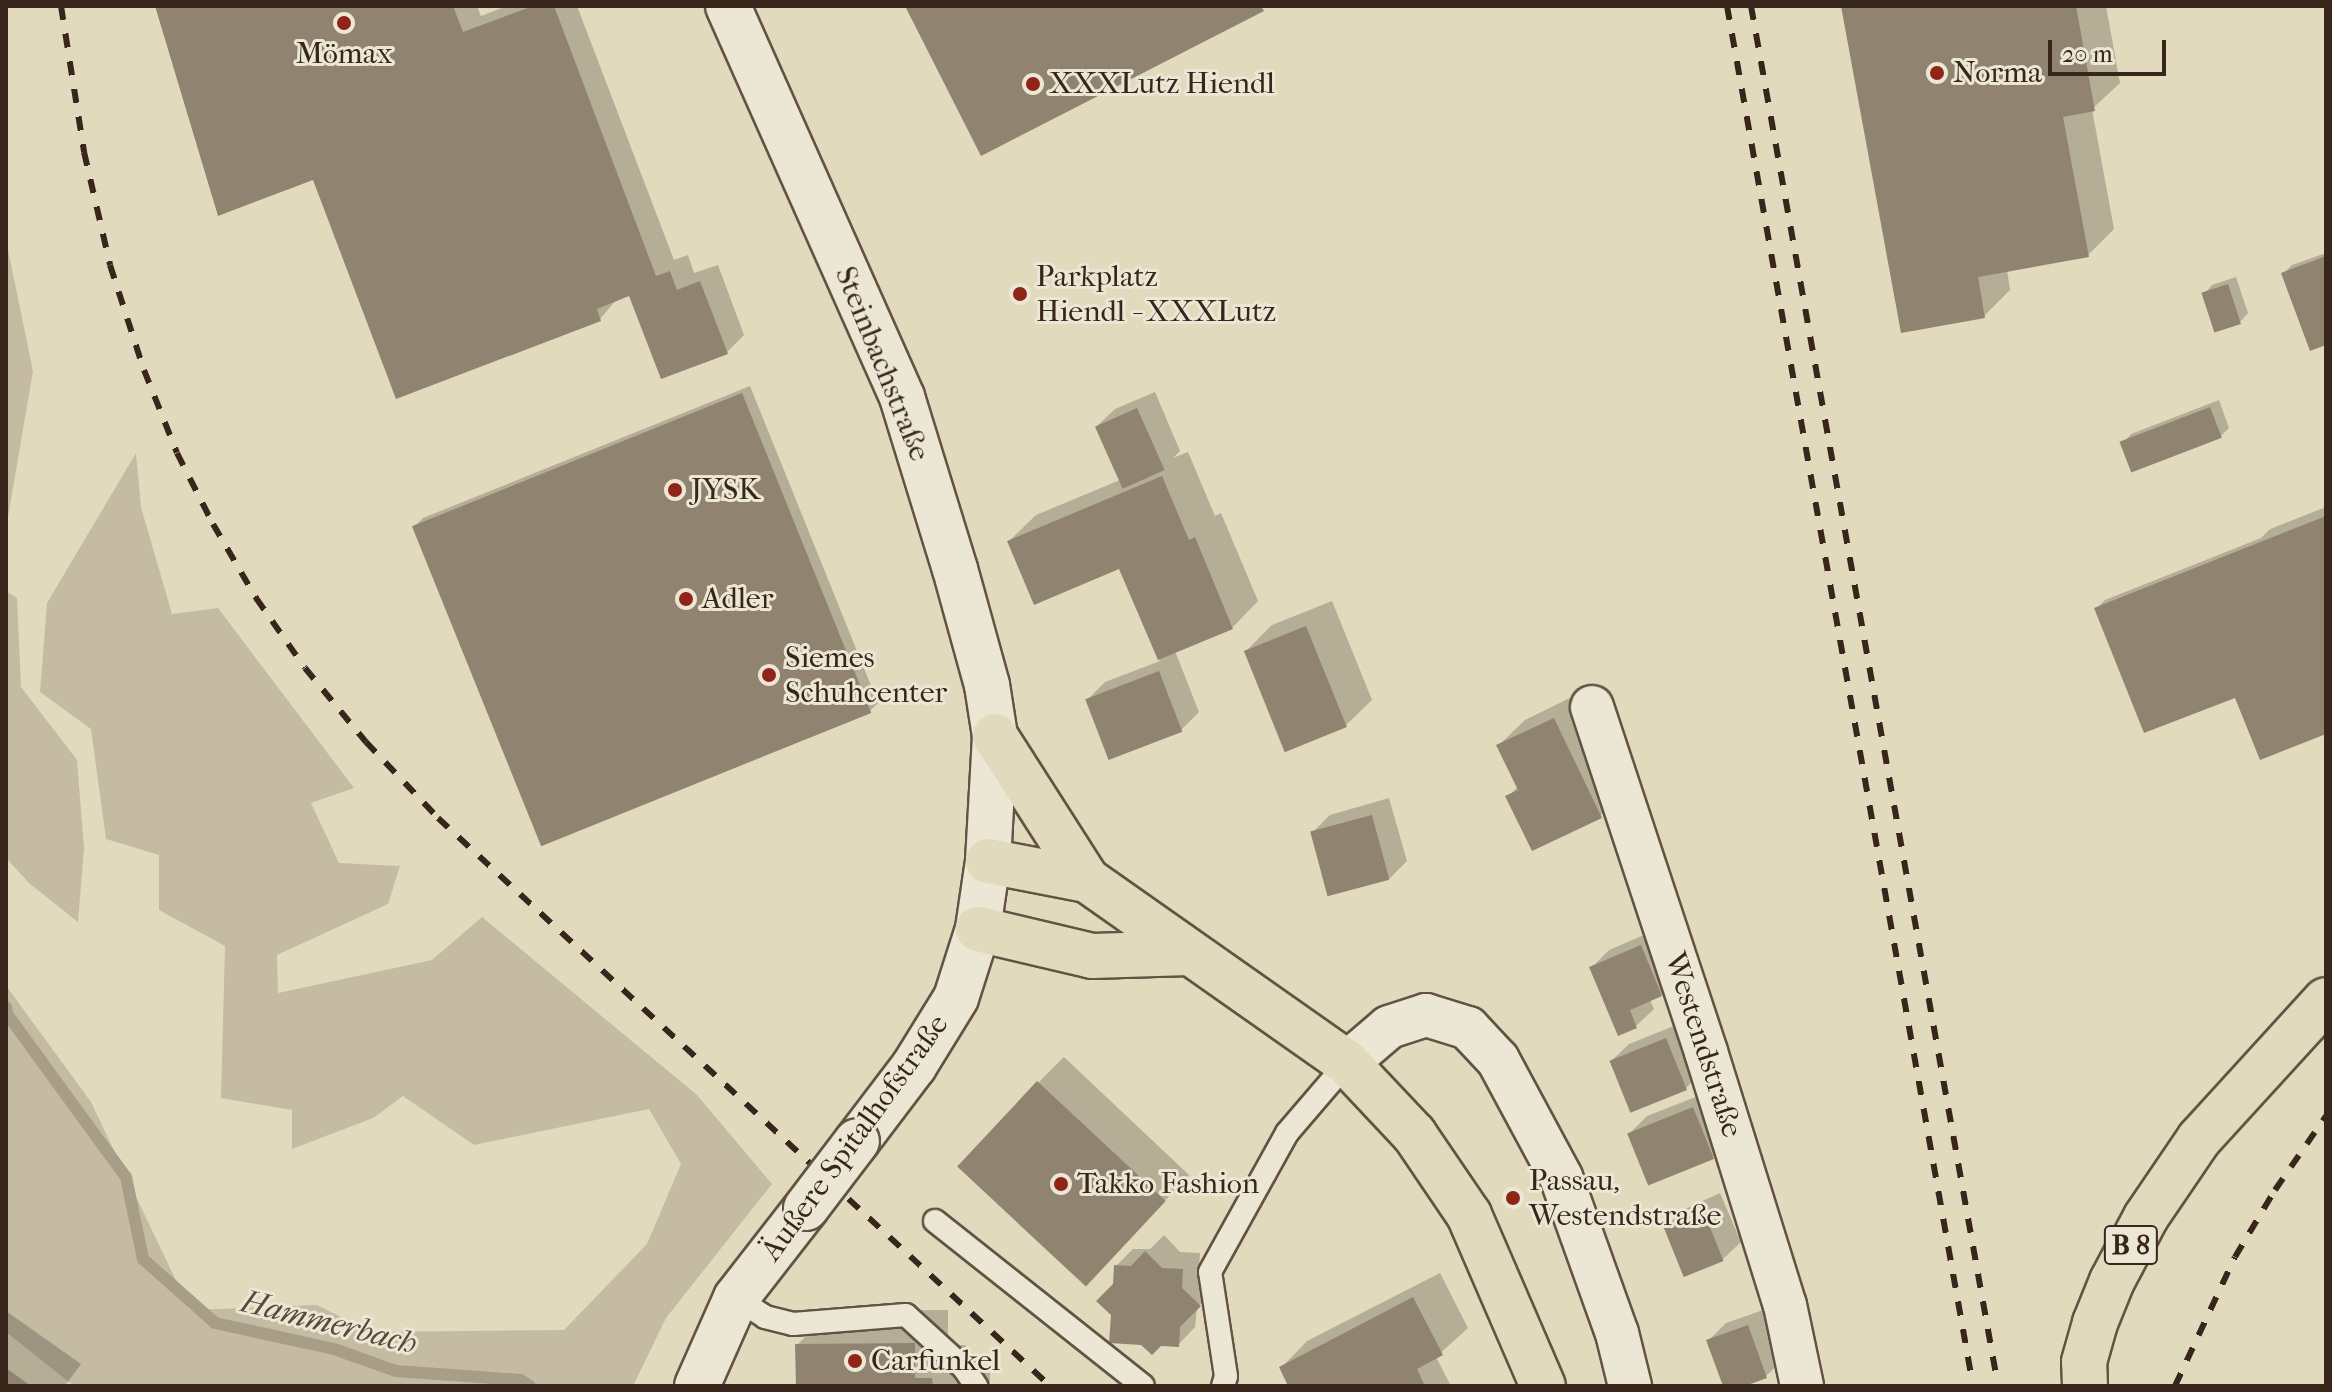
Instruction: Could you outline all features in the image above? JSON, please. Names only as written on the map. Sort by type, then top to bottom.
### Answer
[{"type":"main road","points":[[995,736],[1087,880],[1347,1063],[1414,1134],[1469,1215],[1543,1386]]},
{"type":"main road","points":[[988,861],[1087,880]]},
{"type":"main road","points":[[978,929],[1092,956],[1189,953]]},
{"type":"main road","name":"B 8","points":[[2085,1374],[2112,1281],[2146,1217],[2199,1139],[2326,1000]]},
{"type":"street","name":"Steinbachstraße","points":[[728,6],[902,397],[975,642],[988,690],[995,736]]},
{"type":"street","name":"Westendstraße","points":[[1592,707],[1706,1052],[1780,1290],[1802,1386]]},
{"type":"street","name":"Äußere Spitalhofstraße","points":[[697,1386],[736,1298],[914,1066],[956,998],[978,929],[988,861],[995,736]]},
{"type":"street","points":[[1347,1063],[1389,1027],[1426,1015],[1468,1028],[1498,1060],[1561,1177],[1617,1333],[1630,1386]]},
{"type":"lane","points":[[1223,1386],[1226,1376],[1210,1272],[1287,1133],[1347,1063]]},
{"type":"lane","points":[[935,1221],[1143,1386]]},
{"type":"lane","points":[[736,1298],[765,1317],[793,1324],[906,1315],[964,1368],[976,1386]]},
{"type":"shaded area","points":[[6,240],[33,371],[6,529]]},
{"type":"shaded area","points":[[136,453],[141,507],[172,614],[218,608],[354,788],[311,803],[339,863],[400,866],[388,904],[277,955],[278,993],[432,960],[482,917],[697,1095],[772,1184],[666,1318],[633,1386],[74,1386],[6,1332],[6,979],[7,987],[91,1102],[190,1310],[317,1305],[371,1332],[564,1330],[647,1244],[681,1164],[649,1109],[474,1145],[403,1096],[373,1118],[292,1149],[292,1110],[221,1098],[225,946],[159,910],[159,855],[106,839],[91,729],[40,692],[47,603]]},
{"type":"shaded area","points":[[6,591],[17,598],[21,687],[77,760],[84,848],[78,922],[30,884],[6,858]]},
{"type":"building","points":[[155,6],[453,6],[463,32],[533,6],[554,6],[656,276],[670,271],[677,290],[700,281],[728,354],[661,379],[629,296],[597,309],[601,321],[396,399],[313,180],[218,216]]},
{"type":"building","name":"XXXLutz Hiendl","points":[[905,6],[1261,6],[1264,11],[981,156]]},
{"type":"building","points":[[1841,6],[2076,6],[2095,111],[2063,117],[2089,257],[1978,277],[1985,318],[1901,333]]},
{"type":"building","points":[[2326,256],[2326,345],[2310,351],[2281,273]]},
{"type":"building","points":[[2228,284],[2241,324],[2214,333],[2201,293]]},
{"type":"building","points":[[742,393],[871,713],[541,846],[412,526]]},
{"type":"building","points":[[2210,407],[2222,438],[2131,473],[2119,442]]},
{"type":"building","points":[[1137,408],[1165,470],[1123,489],[1095,427]]},
{"type":"building","points":[[1162,476],[1189,540],[1195,537],[1233,629],[1158,660],[1119,569],[1034,605],[1007,541]]},
{"type":"building","points":[[2326,516],[2326,734],[2260,760],[2235,698],[2144,733],[2094,608]]},
{"type":"building","points":[[1306,626],[1347,727],[1285,752],[1244,651]]},
{"type":"building","points":[[1159,671],[1182,732],[1109,760],[1085,699]]},
{"type":"building","points":[[1554,718],[1602,818],[1532,851],[1505,796],[1518,790],[1496,745]]},
{"type":"building","points":[[1372,815],[1389,880],[1328,896],[1310,832]]},
{"type":"building","points":[[1641,945],[1662,996],[1630,1010],[1637,1028],[1618,1036],[1589,967]]},
{"type":"building","points":[[1666,1038],[1687,1090],[1630,1113],[1609,1061]]},
{"type":"building","name":"Takko Fashion","points":[[1037,1081],[1166,1201],[1086,1287],[957,1167]]},
{"type":"building","points":[[1693,1107],[1714,1159],[1648,1186],[1627,1134]]},
{"type":"building","points":[[1703,1210],[1724,1261],[1684,1277],[1663,1226]]},
{"type":"building","points":[[1145,1251],[1162,1268],[1183,1269],[1182,1288],[1201,1306],[1180,1327],[1179,1347],[1161,1346],[1152,1355],[1141,1345],[1109,1343],[1111,1315],[1096,1301],[1113,1284],[1114,1265],[1131,1266]]},
{"type":"building","points":[[1413,1297],[1443,1355],[1417,1369],[1425,1386],[1288,1386],[1279,1367]]},
{"type":"building","points":[[1748,1325],[1767,1378],[1745,1386],[1723,1386],[1706,1340]]},
{"type":"building","name":"Carfunkel","points":[[915,1343],[915,1378],[932,1378],[933,1386],[796,1386],[795,1344]]},
{"type":"building","points":[[6,1368],[31,1386],[6,1386]]},
{"type":"waterway","name":"Hammerbach","points":[[6,1007],[7,1014],[126,1177],[143,1259],[215,1323],[334,1349],[396,1371],[521,1380],[530,1386]]},
{"type":"railway","points":[[61,6],[84,152],[110,265],[144,370],[177,453],[213,524],[256,598],[305,668],[366,742],[438,818],[1050,1386]]},
{"type":"railway","points":[[1727,6],[1973,1386]]},
{"type":"railway","points":[[1751,6],[1998,1386]]},
{"type":"railway","points":[[2175,1386],[2235,1257],[2275,1190],[2326,1116]]},
{"type":"place","name":"Mömax","points":[[344,23]]},
{"type":"place","name":"Norma","points":[[1937,73]]},
{"type":"place","name":"XXXLutz Hiendl","points":[[1033,84]]},
{"type":"place","name":"Parkplatz Hiendl - XXXLutz","points":[[1020,294]]},
{"type":"place","name":"JYSK","points":[[675,490]]},
{"type":"place","name":"Adler","points":[[686,599]]},
{"type":"place","name":"Siemes Schuhcenter","points":[[769,675]]},
{"type":"place","name":"Takko Fashion","points":[[1061,1184]]},
{"type":"place","name":"Passau, Westendstraße","points":[[1513,1198]]},
{"type":"place","name":"Carfunkel","points":[[855,1361]]}]
